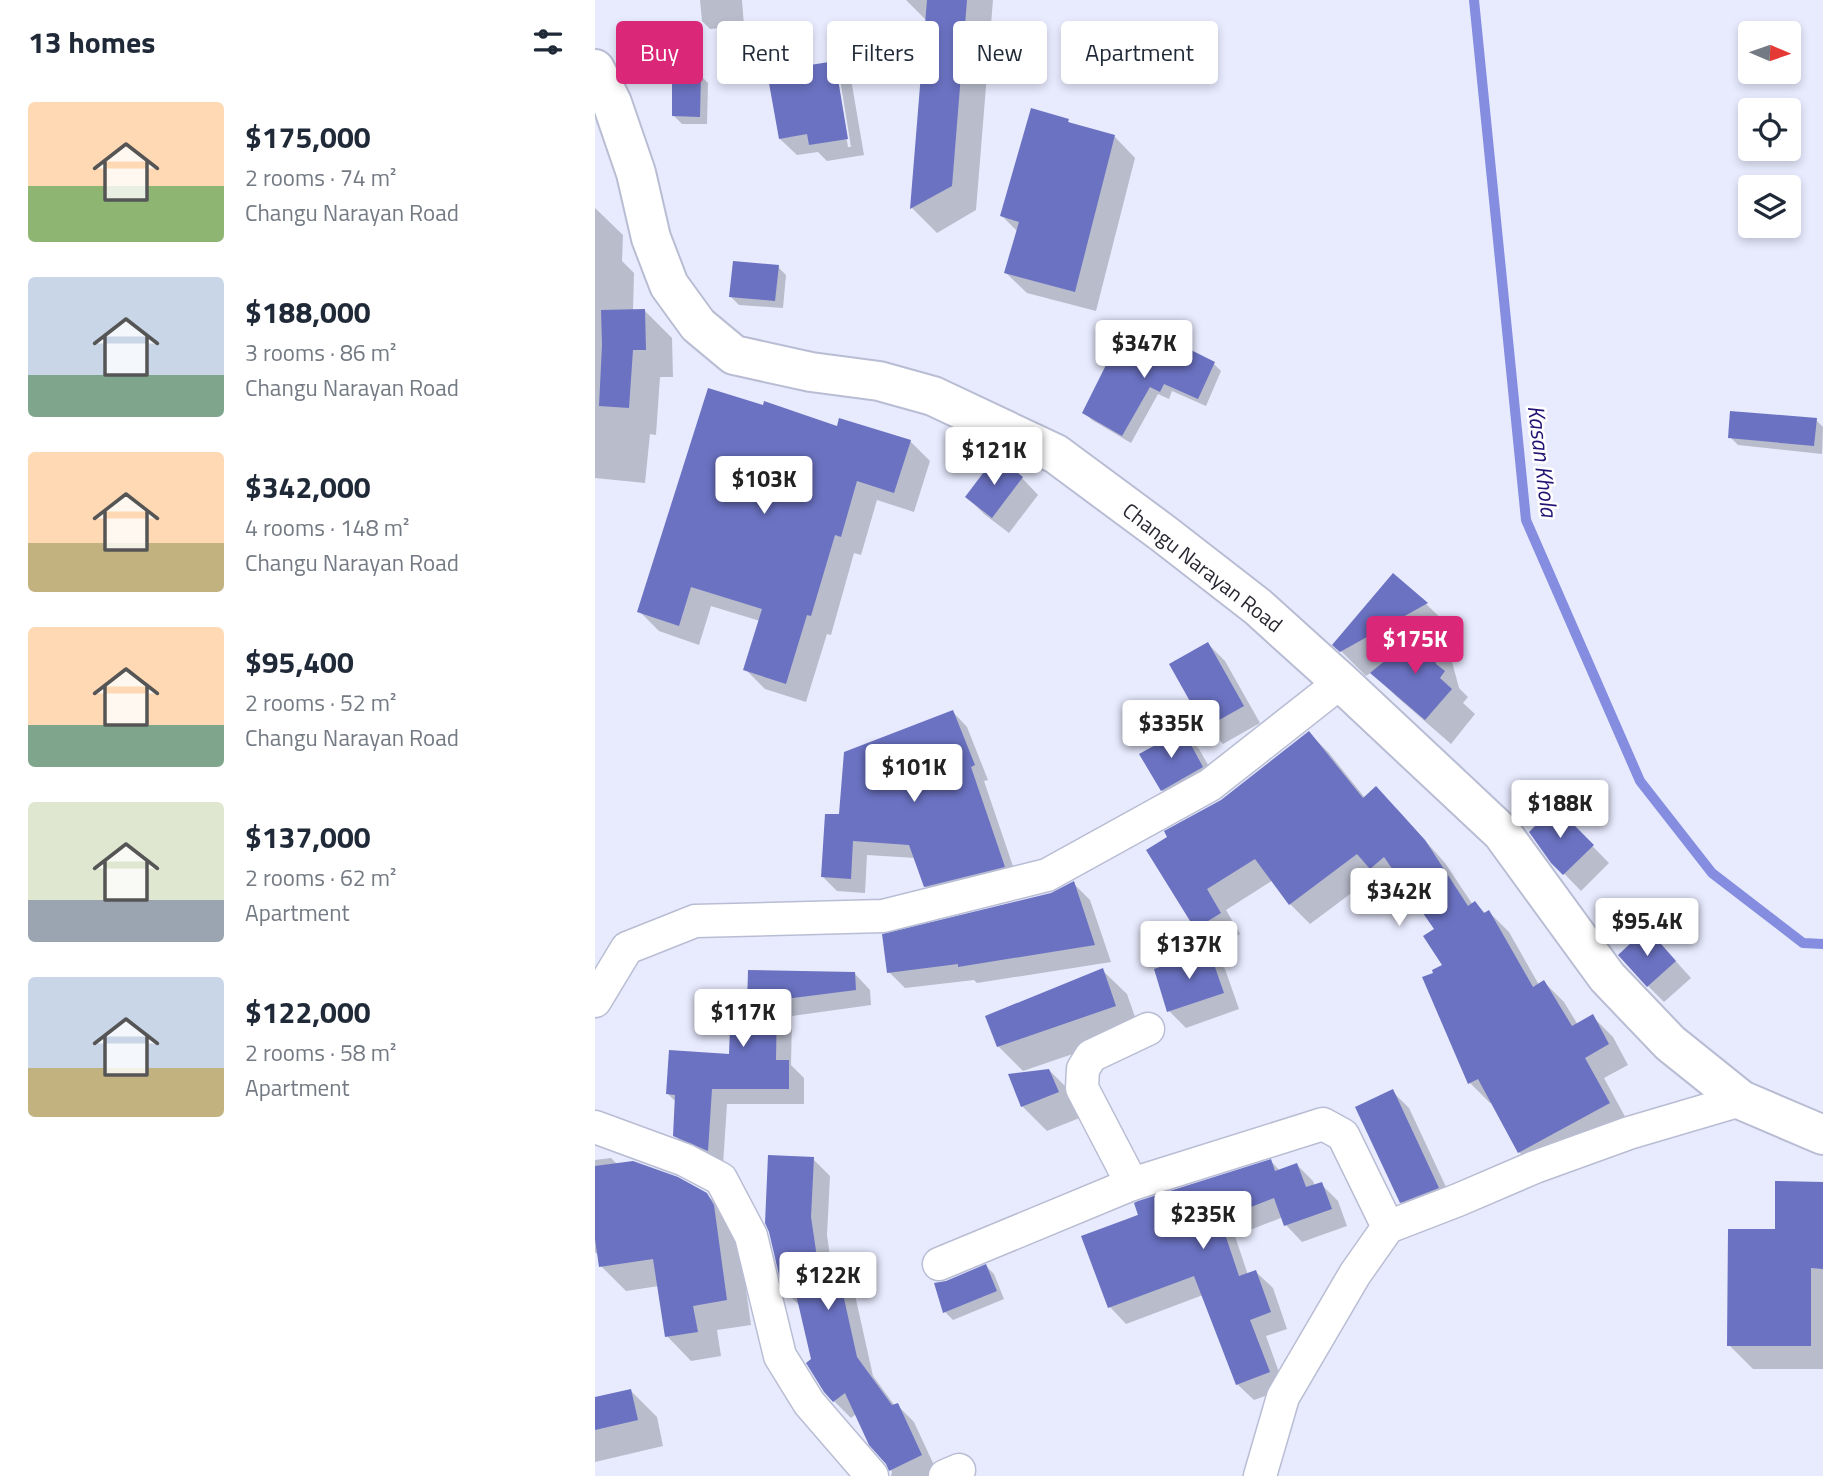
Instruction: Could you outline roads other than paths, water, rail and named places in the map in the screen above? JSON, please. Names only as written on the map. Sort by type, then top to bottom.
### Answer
[{"type":"main road","name":"Changu Narayan Road","points":[[595,69],[613,103],[636,173],[651,238],[669,285],[698,325],[734,355],[811,372],[880,381],[933,396],[1056,454],[1258,607],[1501,833],[1607,976],[1670,1043],[1741,1100],[1823,1135]]},
{"type":"street","points":[[595,1001],[627,948],[695,921],[883,916],[1047,875],[1210,785],[1341,682]]},
{"type":"street","points":[[1132,1184],[1082,1088],[1083,1069],[1091,1056],[1148,1029]]},
{"type":"street","points":[[1260,1476],[1283,1397],[1355,1274],[1388,1227],[1535,1167],[1629,1133],[1741,1100]]},
{"type":"street","points":[[939,1264],[1132,1184],[1323,1124],[1343,1135],[1388,1227]]},
{"type":"street","points":[[595,1127],[685,1160],[721,1179],[751,1236],[780,1356],[809,1403],[872,1476]]},
{"type":"waterway","name":"Kasan Khola","points":[[1474,0],[1526,520],[1640,781],[1712,873],[1803,943],[1823,944]]}]
